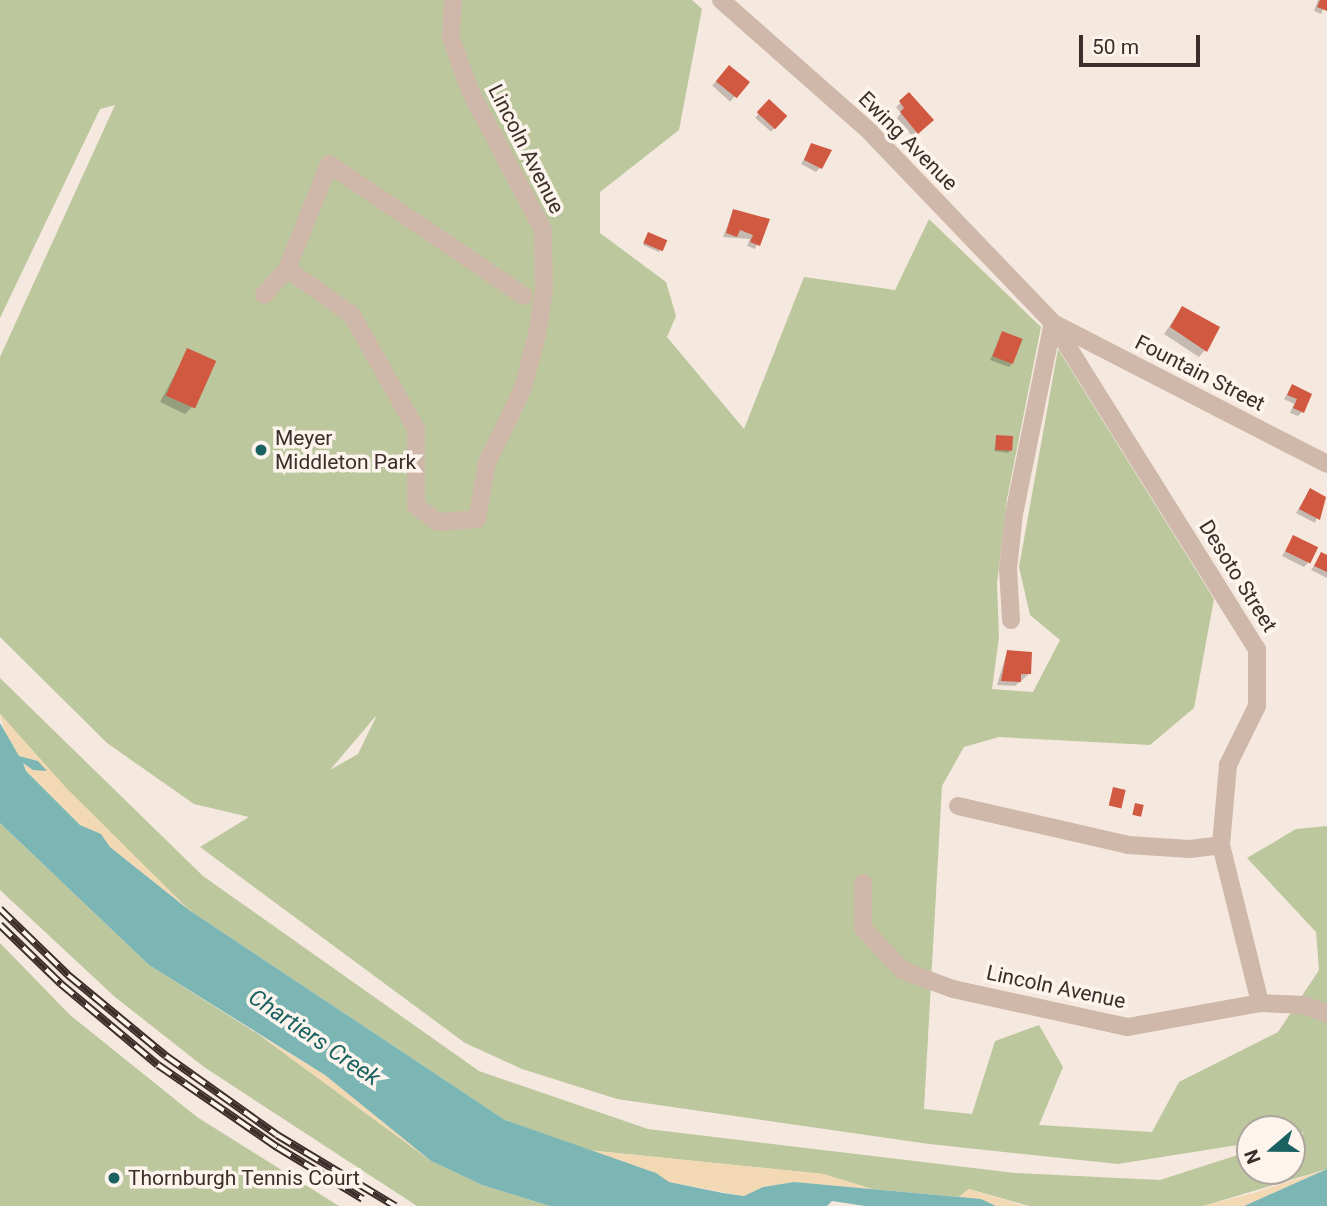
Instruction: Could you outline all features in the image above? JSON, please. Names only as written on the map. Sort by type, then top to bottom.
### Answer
[{"type":"street","name":"Lincoln Avenue","points":[[287,269],[352,315],[416,429],[416,506],[438,522],[477,519],[487,463],[523,388],[537,335],[544,277],[543,230],[471,93],[451,38],[453,0]]},
{"type":"street","name":"Ewing Avenue","points":[[721,0],[870,132],[1053,323]]},
{"type":"street","points":[[264,295],[287,269],[329,164],[524,296]]},
{"type":"street","points":[[537,335],[522,291],[544,277]]},
{"type":"street","points":[[1011,620],[1008,569],[1014,514],[1053,323]]},
{"type":"street","name":"Fountain Street","points":[[1053,323],[1327,464]]},
{"type":"street","name":"Desoto Street","points":[[1053,323],[1257,649],[1257,706],[1228,765],[1221,845],[1260,1003]]},
{"type":"street","points":[[958,806],[1128,845],[1190,849],[1221,845]]},
{"type":"street","name":"Lincoln Avenue","points":[[863,883],[863,928],[902,970],[940,985],[1128,1027],[1260,1003],[1304,1005],[1327,1014]]},
{"type":"green space","points":[[0,0],[692,0],[702,9],[679,130],[600,192],[600,233],[666,282],[676,316],[667,337],[744,429],[804,277],[895,290],[929,219],[1041,327],[1007,499],[997,584],[999,637],[992,689],[1033,692],[1060,640],[1030,615],[1019,567],[1058,349],[1214,599],[1194,708],[1150,745],[999,737],[964,747],[942,786],[924,1109],[972,1114],[995,1041],[1039,1025],[1063,1067],[1039,1125],[1152,1132],[1179,1082],[1278,1032],[1319,970],[1316,932],[1247,858],[1296,829],[1327,826],[1327,1169],[1306,1175],[1306,1115],[1236,1115],[1236,1145],[1118,1164],[929,1144],[617,1099],[522,1069],[465,1043],[200,847],[249,817],[194,804],[107,743],[0,637],[0,357],[115,105],[100,109],[0,318]],"holes":[[[375,717],[376,717],[358,754],[330,770]]]},
{"type":"green space","points":[[0,678],[203,876],[479,1071],[648,1129],[1015,1173],[1160,1180],[1236,1156],[1236,1185],[1273,1185],[1203,1206],[1029,1206],[969,1189],[959,1197],[872,1189],[823,1174],[587,1150],[505,1120],[189,910],[66,788],[0,714]]},
{"type":"green space","points":[[0,823],[149,965],[258,1034],[431,1161],[482,1185],[550,1206],[417,1206],[204,1067],[115,997],[0,890]]},
{"type":"green space","points":[[0,943],[70,1015],[197,1117],[339,1206],[0,1206]]},
{"type":"sand","points":[[0,714],[66,788],[189,910],[110,847],[101,834],[80,825],[26,771],[22,762],[38,761],[19,756],[6,738]]},
{"type":"sand","points":[[258,1034],[325,1075],[431,1161]]},
{"type":"sand","points":[[587,1150],[823,1174],[872,1189],[794,1182],[763,1187],[744,1196],[669,1182]]},
{"type":"sand","points":[[1278,1185],[1291,1185],[1244,1206],[1203,1206]]},
{"type":"sand","points":[[969,1189],[1029,1206],[996,1206],[959,1197]]},
{"type":"water","name":"Chartiers Creek","points":[[0,723],[19,756],[38,761],[47,771],[33,770],[23,763],[26,771],[80,825],[101,834],[110,847],[189,910],[505,1120],[656,1173],[669,1182],[723,1193],[744,1196],[763,1187],[794,1182],[981,1199],[996,1206],[865,1206],[832,1201],[827,1206],[550,1206],[482,1185],[431,1161],[325,1075],[149,965],[0,823]]},
{"type":"water","points":[[1327,1169],[1327,1206],[1244,1206],[1291,1185],[1306,1185],[1306,1178]]},
{"type":"building","points":[[1320,0],[1327,0],[1327,11],[1317,7]]},
{"type":"building","points":[[729,65],[750,82],[737,98],[716,81]]},
{"type":"building","points":[[909,92],[934,120],[918,134],[900,112],[904,108],[899,101]]},
{"type":"building","points":[[769,99],[787,116],[775,129],[757,112]]},
{"type":"building","points":[[811,143],[832,150],[822,169],[804,160]]},
{"type":"building","points":[[733,209],[770,219],[760,246],[750,242],[753,235],[740,230],[737,237],[726,233]]},
{"type":"building","points":[[648,232],[667,240],[663,251],[643,243]]},
{"type":"building","points":[[1182,306],[1220,327],[1207,352],[1170,327]]},
{"type":"building","points":[[1002,331],[1023,339],[1013,364],[992,356]]},
{"type":"building","points":[[187,348],[216,361],[195,409],[166,396]]},
{"type":"building","points":[[1292,384],[1312,394],[1304,413],[1293,408],[1297,399],[1287,395]]},
{"type":"building","points":[[996,435],[1013,436],[1012,451],[995,450]]},
{"type":"building","points":[[1310,488],[1326,497],[1320,520],[1299,509]]},
{"type":"building","points":[[1293,535],[1318,547],[1310,563],[1285,551]]},
{"type":"building","points":[[1321,552],[1327,555],[1327,572],[1314,566]]},
{"type":"building","points":[[1007,650],[1032,652],[1031,674],[1021,674],[1021,682],[1001,681]]},
{"type":"building","points":[[1113,787],[1126,790],[1121,808],[1109,806]]},
{"type":"building","points":[[1135,803],[1144,805],[1141,817],[1132,815]]},
{"type":"railway","points":[[0,909],[68,975],[166,1056],[277,1135],[395,1206]]},
{"type":"railway","points":[[0,925],[61,984],[158,1065],[277,1147],[363,1199]]},
{"type":"place","name":"Meyer Middleton Park","points":[[261,450]]},
{"type":"place","name":"Thornburgh Tennis Court","points":[[114,1178]]}]
